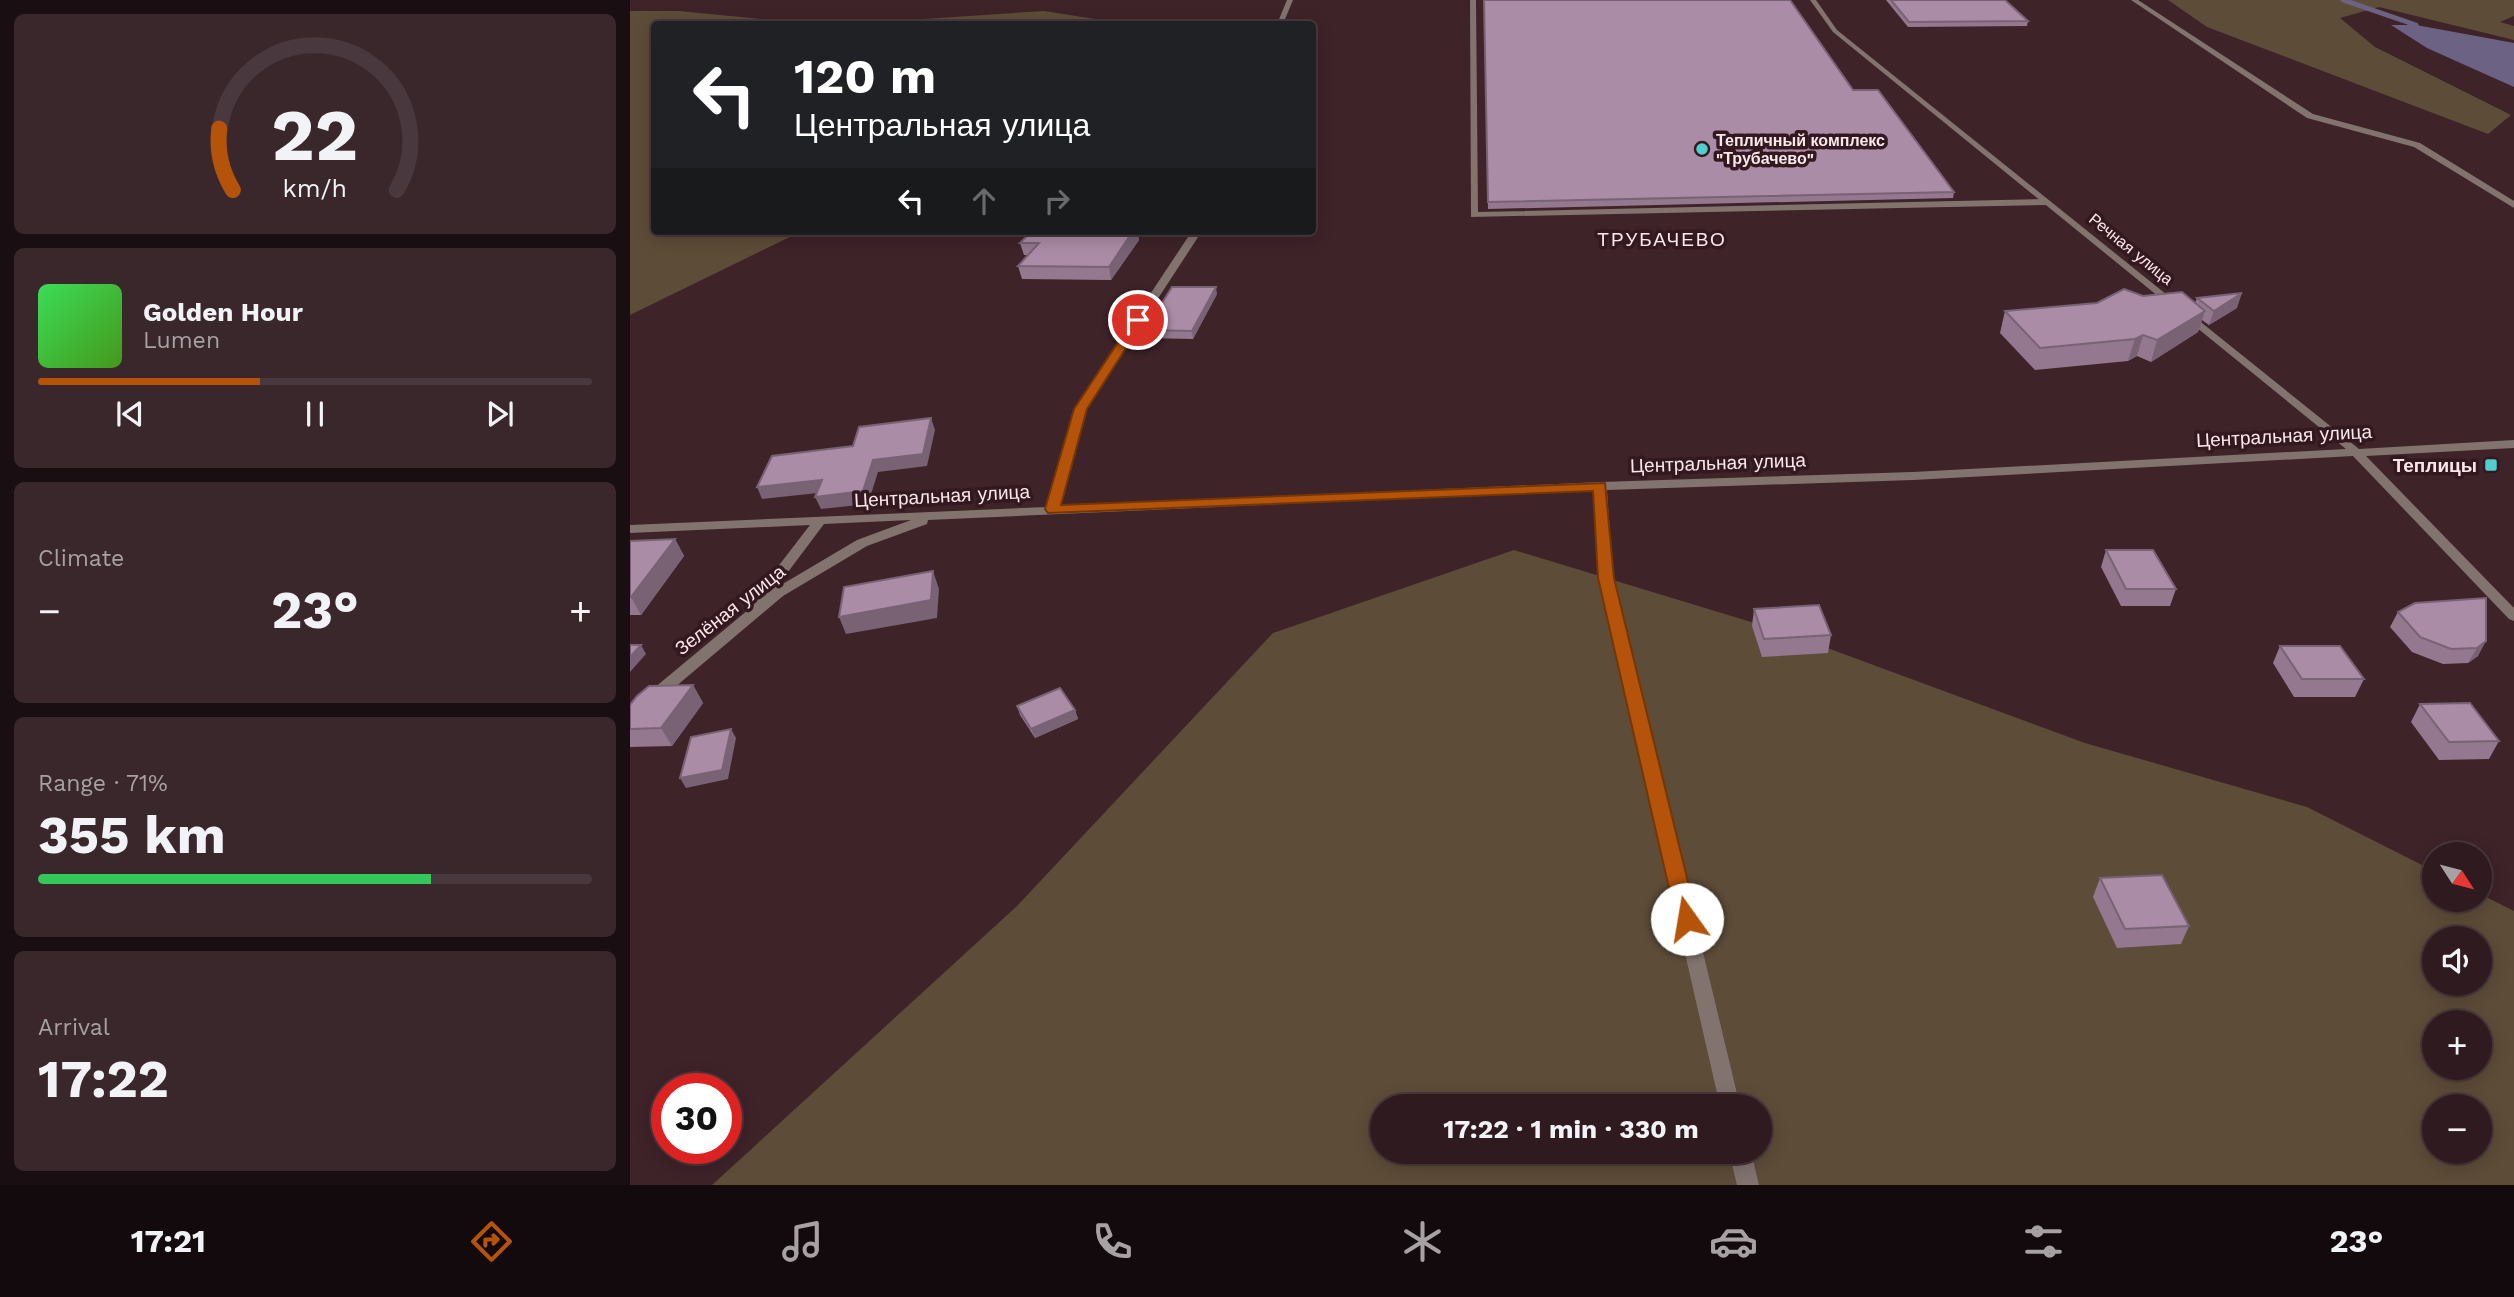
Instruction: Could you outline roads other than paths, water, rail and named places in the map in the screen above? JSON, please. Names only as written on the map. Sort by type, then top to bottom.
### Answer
[{"type":"street","points":[[1281,21],[1290,0]]},
{"type":"street","points":[[1474,0],[1474,215],[2045,202]]},
{"type":"street","name":"Речная улица","points":[[1812,0],[1835,31],[2355,451],[2514,616]]},
{"type":"street","points":[[2134,0],[2310,116],[2417,145],[2514,205]]},
{"type":"street","points":[[1053,509],[1080,409],[1194,235]]},
{"type":"street","name":"Центральная улица","points":[[630,529],[1600,486],[1913,476],[2514,444]]},
{"type":"street","points":[[1600,486],[1606,578],[1727,1094]]},
{"type":"street","name":"Зелёная улица","points":[[630,716],[778,593],[862,543],[940,516]]},
{"type":"street","points":[[747,617],[820,521]]},
{"type":"street","points":[[1743,1164],[1748,1185]]},
{"type":"waterway","points":[[2343,0],[2416,25]]},
{"type":"place","name":"Тепличный комплекс \"Трубачево\"","points":[[1702,149]]},
{"type":"place","name":"Теплицы","points":[[2491,465]]},
{"type":"district","name":"ТРУБАЧЕВО","points":[[1662,239]]}]
